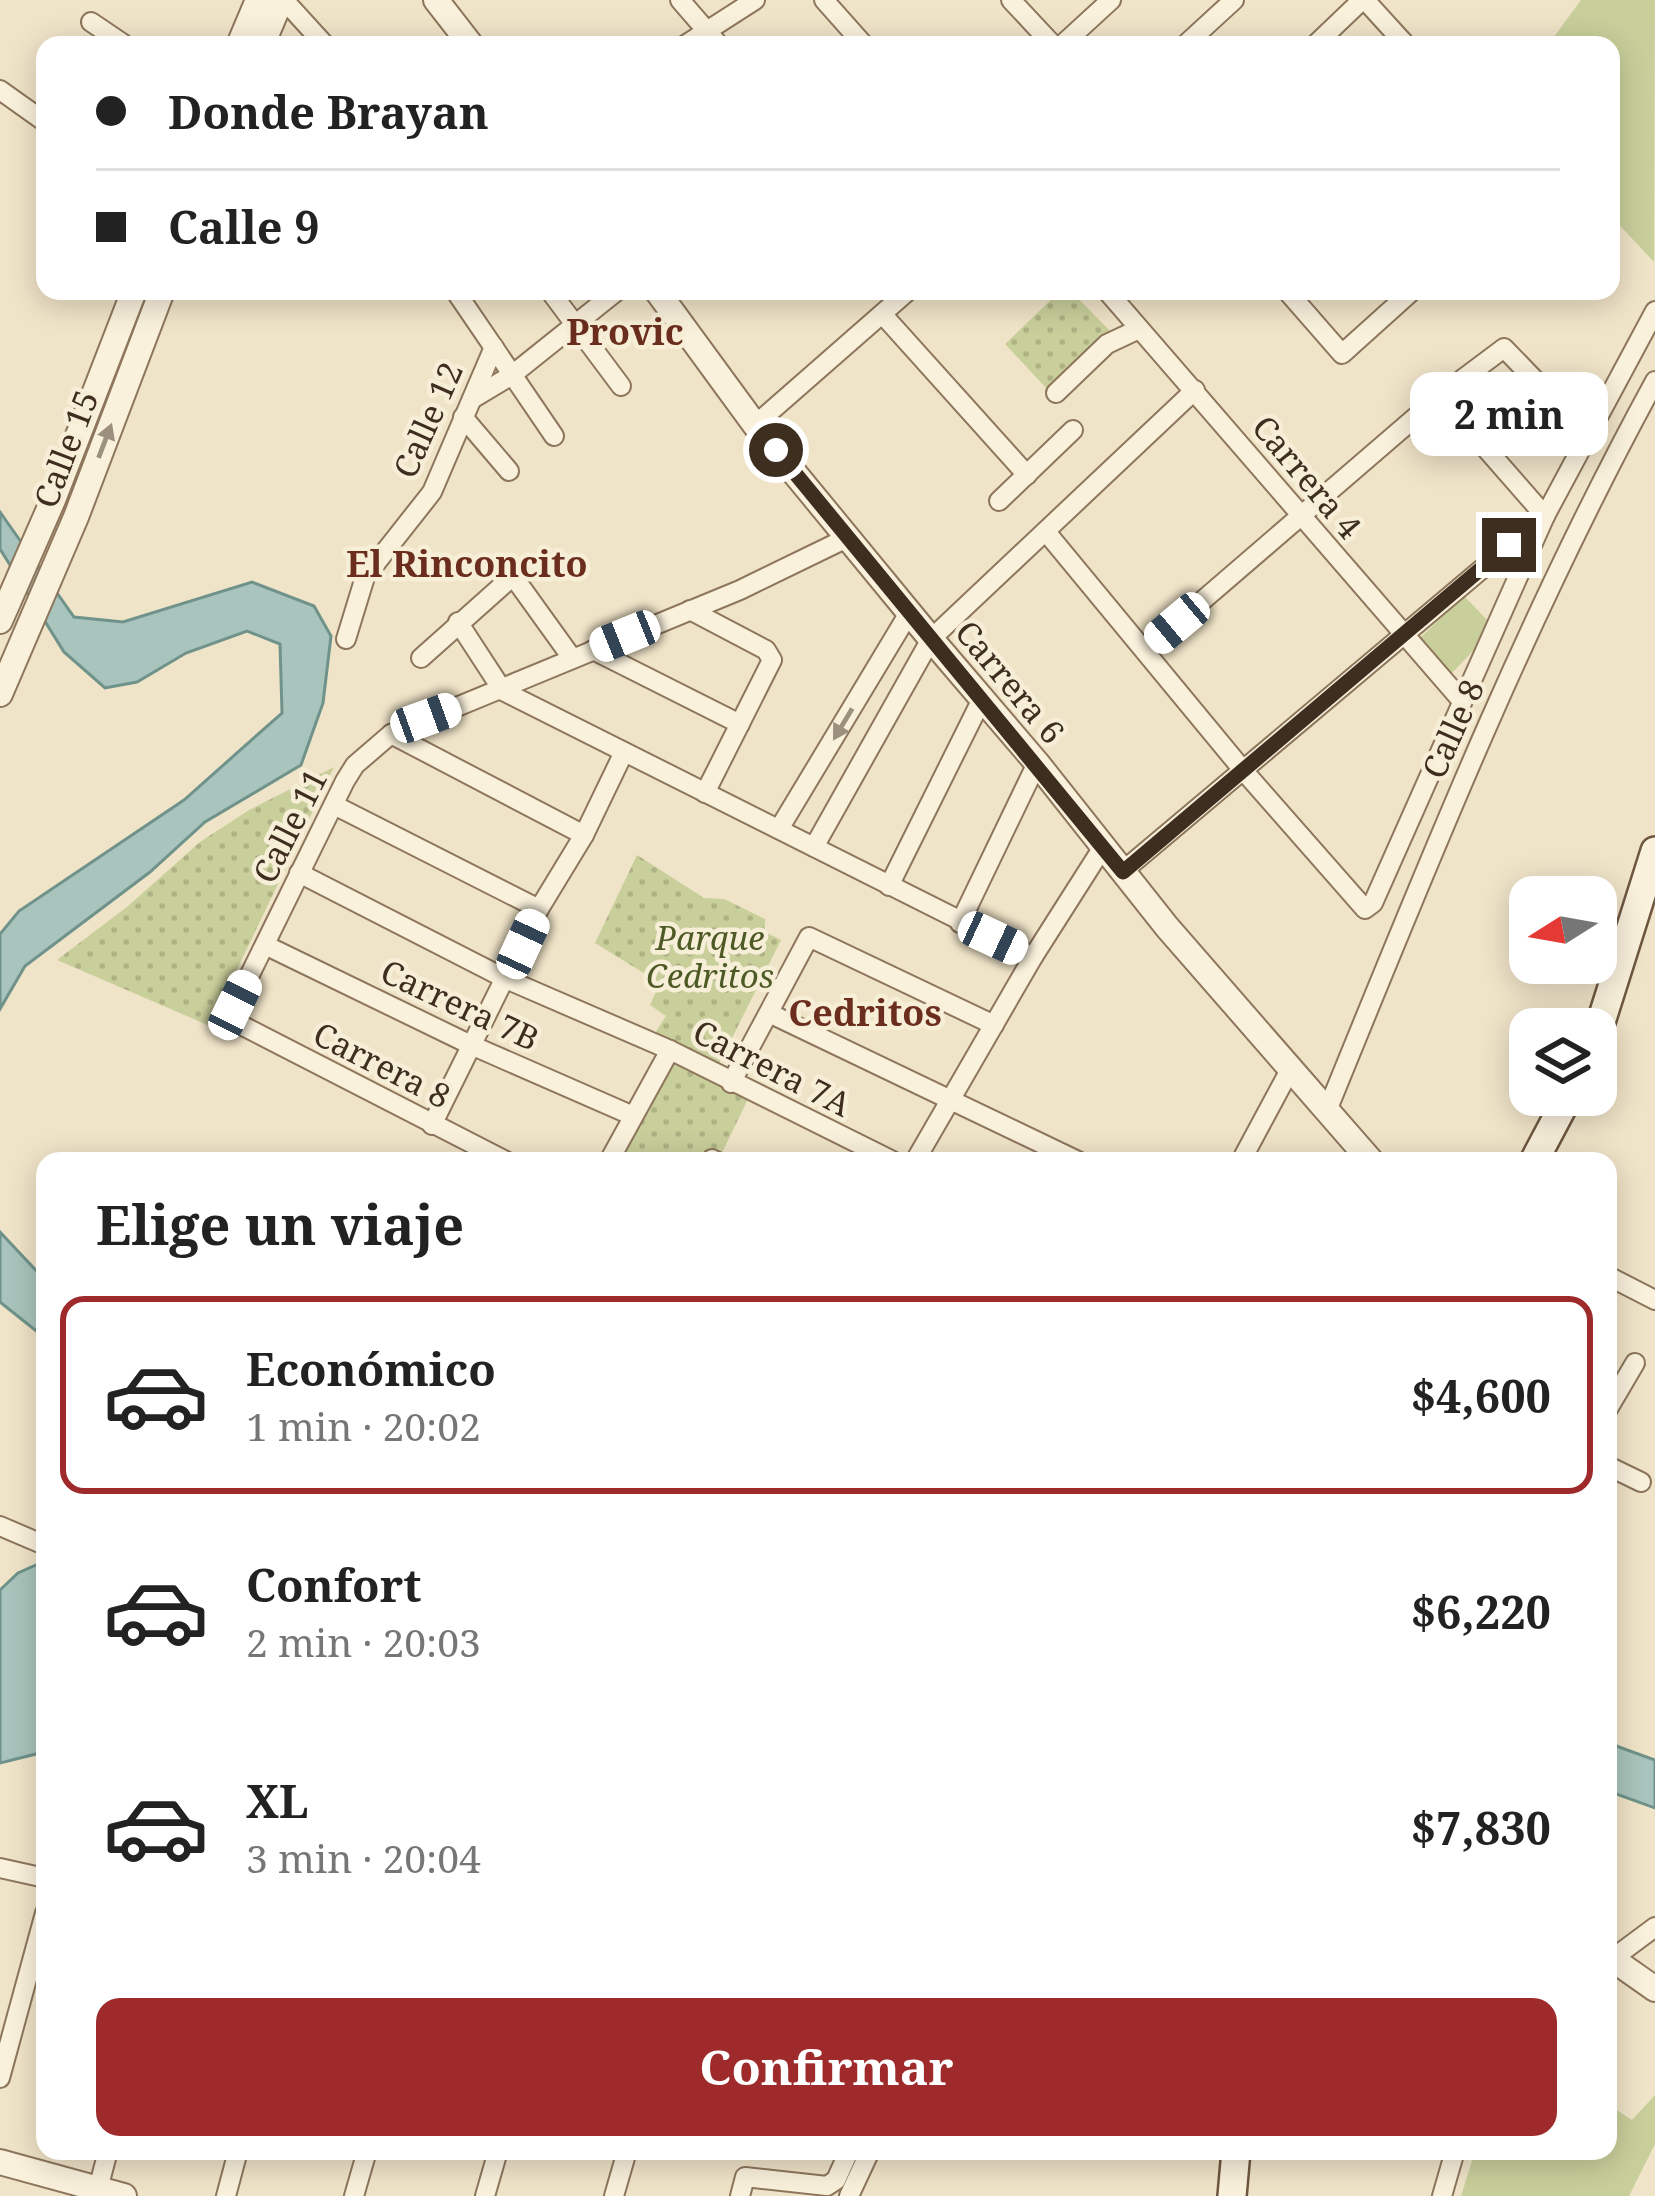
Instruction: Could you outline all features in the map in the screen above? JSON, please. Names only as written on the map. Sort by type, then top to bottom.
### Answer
[{"type":"main road","points":[[1605,1008],[1655,851]]},
{"type":"main road","points":[[1539,1152],[1558,1116]]},
{"type":"main road","points":[[1232,2196],[1235,2160]]},
{"type":"street","points":[[243,36],[258,0]]},
{"type":"street","points":[[266,36],[282,0],[317,36]]},
{"type":"street","points":[[436,0],[464,36]]},
{"type":"street","points":[[680,0],[711,36]]},
{"type":"street","points":[[715,36],[755,0]]},
{"type":"street","points":[[824,0],[856,36]]},
{"type":"street","points":[[1011,0],[1049,36]]},
{"type":"street","points":[[1069,36],[1111,0]]},
{"type":"street","points":[[1195,36],[1234,0]]},
{"type":"street","points":[[1325,36],[1363,0],[1397,36]]},
{"type":"street","points":[[91,22],[111,36]]},
{"type":"street","points":[[0,90],[36,116]]},
{"type":"street","name":"Calle 15","points":[[4,612],[131,300]]},
{"type":"street","name":"Calle 15","points":[[0,694],[63,550],[159,300]]},
{"type":"street","points":[[462,300],[554,436]]},
{"type":"street","points":[[557,300],[621,386]]},
{"type":"street","points":[[509,471],[467,409],[606,300]]},
{"type":"street","name":"Carrera 6","points":[[664,300],[755,425],[931,640],[1363,1152]]},
{"type":"street","points":[[755,425],[899,300]]},
{"type":"street","name":"Carrera 4","points":[[1115,300],[1462,701]]},
{"type":"street","points":[[1295,300],[1342,354],[1395,300]]},
{"type":"street","points":[[1047,533],[1365,909],[1372,903],[1545,516],[1655,311]]},
{"type":"street","points":[[884,316],[1027,475]]},
{"type":"street","points":[[1056,393],[1107,344],[1139,328]]},
{"type":"street","name":"Calle 12","points":[[346,639],[365,577],[432,492],[494,347]]},
{"type":"street","points":[[1145,650],[1440,396],[1504,348],[1589,436]]},
{"type":"street","name":"Calle 8","points":[[1327,1111],[1455,800],[1562,560],[1655,381]]},
{"type":"street","points":[[814,847],[931,640],[1195,390]]},
{"type":"street","points":[[1440,396],[1545,516]]},
{"type":"street","points":[[999,501],[1073,430]]},
{"type":"street","points":[[53,500],[76,517]]},
{"type":"street","points":[[1123,872],[1545,516]]},
{"type":"street","name":"Calle 11","points":[[235,1017],[235,1005],[355,765],[392,734],[690,610],[849,537]]},
{"type":"street","points":[[421,658],[513,576],[572,658]]},
{"type":"street","points":[[690,610],[770,654],[772,660],[705,793]]},
{"type":"street","points":[[779,829],[909,613]]},
{"type":"street","points":[[458,622],[502,691],[1033,957]]},
{"type":"street","points":[[593,650],[740,724]]},
{"type":"street","points":[[889,886],[982,699]]},
{"type":"street","points":[[392,734],[584,835]]},
{"type":"street","points":[[431,1125],[624,752]]},
{"type":"street","points":[[959,923],[1037,763]]},
{"type":"street","points":[[334,805],[539,909]]},
{"type":"street","points":[[920,1152],[1103,847]]},
{"type":"street","name":"Carrera 7A","points":[[299,873],[506,979],[670,1050],[873,1152]]},
{"type":"street","points":[[731,1083],[809,937],[994,1025]]},
{"type":"street","name":"Carrera 7B","points":[[265,944],[471,1045],[632,1115]]},
{"type":"street","points":[[769,1013],[1059,1152]]},
{"type":"street","name":"Carrera 8","points":[[235,1017],[243,1026],[487,1152]]},
{"type":"street","points":[[614,1152],[670,1050]]},
{"type":"street","points":[[1246,1152],[1292,1066]]},
{"type":"street","points":[[1617,1281],[1655,1300]]},
{"type":"street","points":[[1617,1394],[1635,1364]]},
{"type":"street","points":[[1617,1470],[1641,1482]]},
{"type":"street","points":[[0,1526],[36,1541]]},
{"type":"street","points":[[0,1868],[36,1876]]},
{"type":"street","points":[[1617,1953],[1655,1927]]},
{"type":"street","points":[[0,2078],[36,1946]]},
{"type":"street","points":[[1617,1963],[1655,1989]]},
{"type":"street","points":[[98,2189],[106,2160]]},
{"type":"street","points":[[226,2196],[236,2160]]},
{"type":"street","points":[[354,2196],[364,2160]]},
{"type":"street","points":[[485,2196],[495,2160]]},
{"type":"street","points":[[614,2196],[624,2160]]},
{"type":"street","points":[[743,2187],[827,2186],[836,2180],[845,2160]]},
{"type":"street","points":[[849,2196],[866,2160]]},
{"type":"street","points":[[1442,2196],[1452,2160]]},
{"type":"street","points":[[0,2162],[124,2196]]},
{"type":"green space","points":[[1581,0],[1655,0],[1654,262],[1620,226],[1620,36],[1555,36]]},
{"type":"green space","points":[[1051,300],[1080,300],[1113,334],[1049,391],[1005,344]]},
{"type":"green space","points":[[1464,596],[1495,628],[1450,675],[1420,638]]},
{"type":"green space","points":[[334,767],[218,1009],[226,1017],[217,1029],[57,960],[200,842],[249,810]]},
{"type":"green space","name":"Parque Cedritos","points":[[637,855],[704,898],[724,899],[765,919],[765,932],[781,940],[719,1064],[652,1038],[666,1016],[650,1005],[660,983],[595,943]]},
{"type":"green space","points":[[671,1054],[749,1097],[722,1152],[617,1152]]},
{"type":"green space","points":[[1655,2095],[1655,2144],[1629,2196],[1461,2196],[1472,2160],[1617,2160],[1617,2110],[1632,2120]]},
{"type":"water","points":[[0,512],[74,617],[123,622],[252,582],[314,606],[331,636],[323,703],[301,765],[205,822],[150,872],[25,966],[0,1009],[0,934],[19,911],[184,800],[282,713],[280,644],[247,631],[186,653],[137,682],[105,688],[64,652],[0,549]]},
{"type":"water","points":[[0,1232],[36,1270],[36,1331],[0,1302]]},
{"type":"water","points":[[36,1565],[36,1754],[0,1763],[0,1590],[18,1573]]},
{"type":"water","points":[[1617,1746],[1655,1760],[1655,1808],[1617,1794]]},
{"type":"district","name":"Provic","points":[[625,332]]},
{"type":"district","name":"El Rinconcito","points":[[467,564]]},
{"type":"district","name":"Cedritos","points":[[865,1013]]},
{"type":"route","points":[[776,450],[1123,872],[1509,545]]}]
